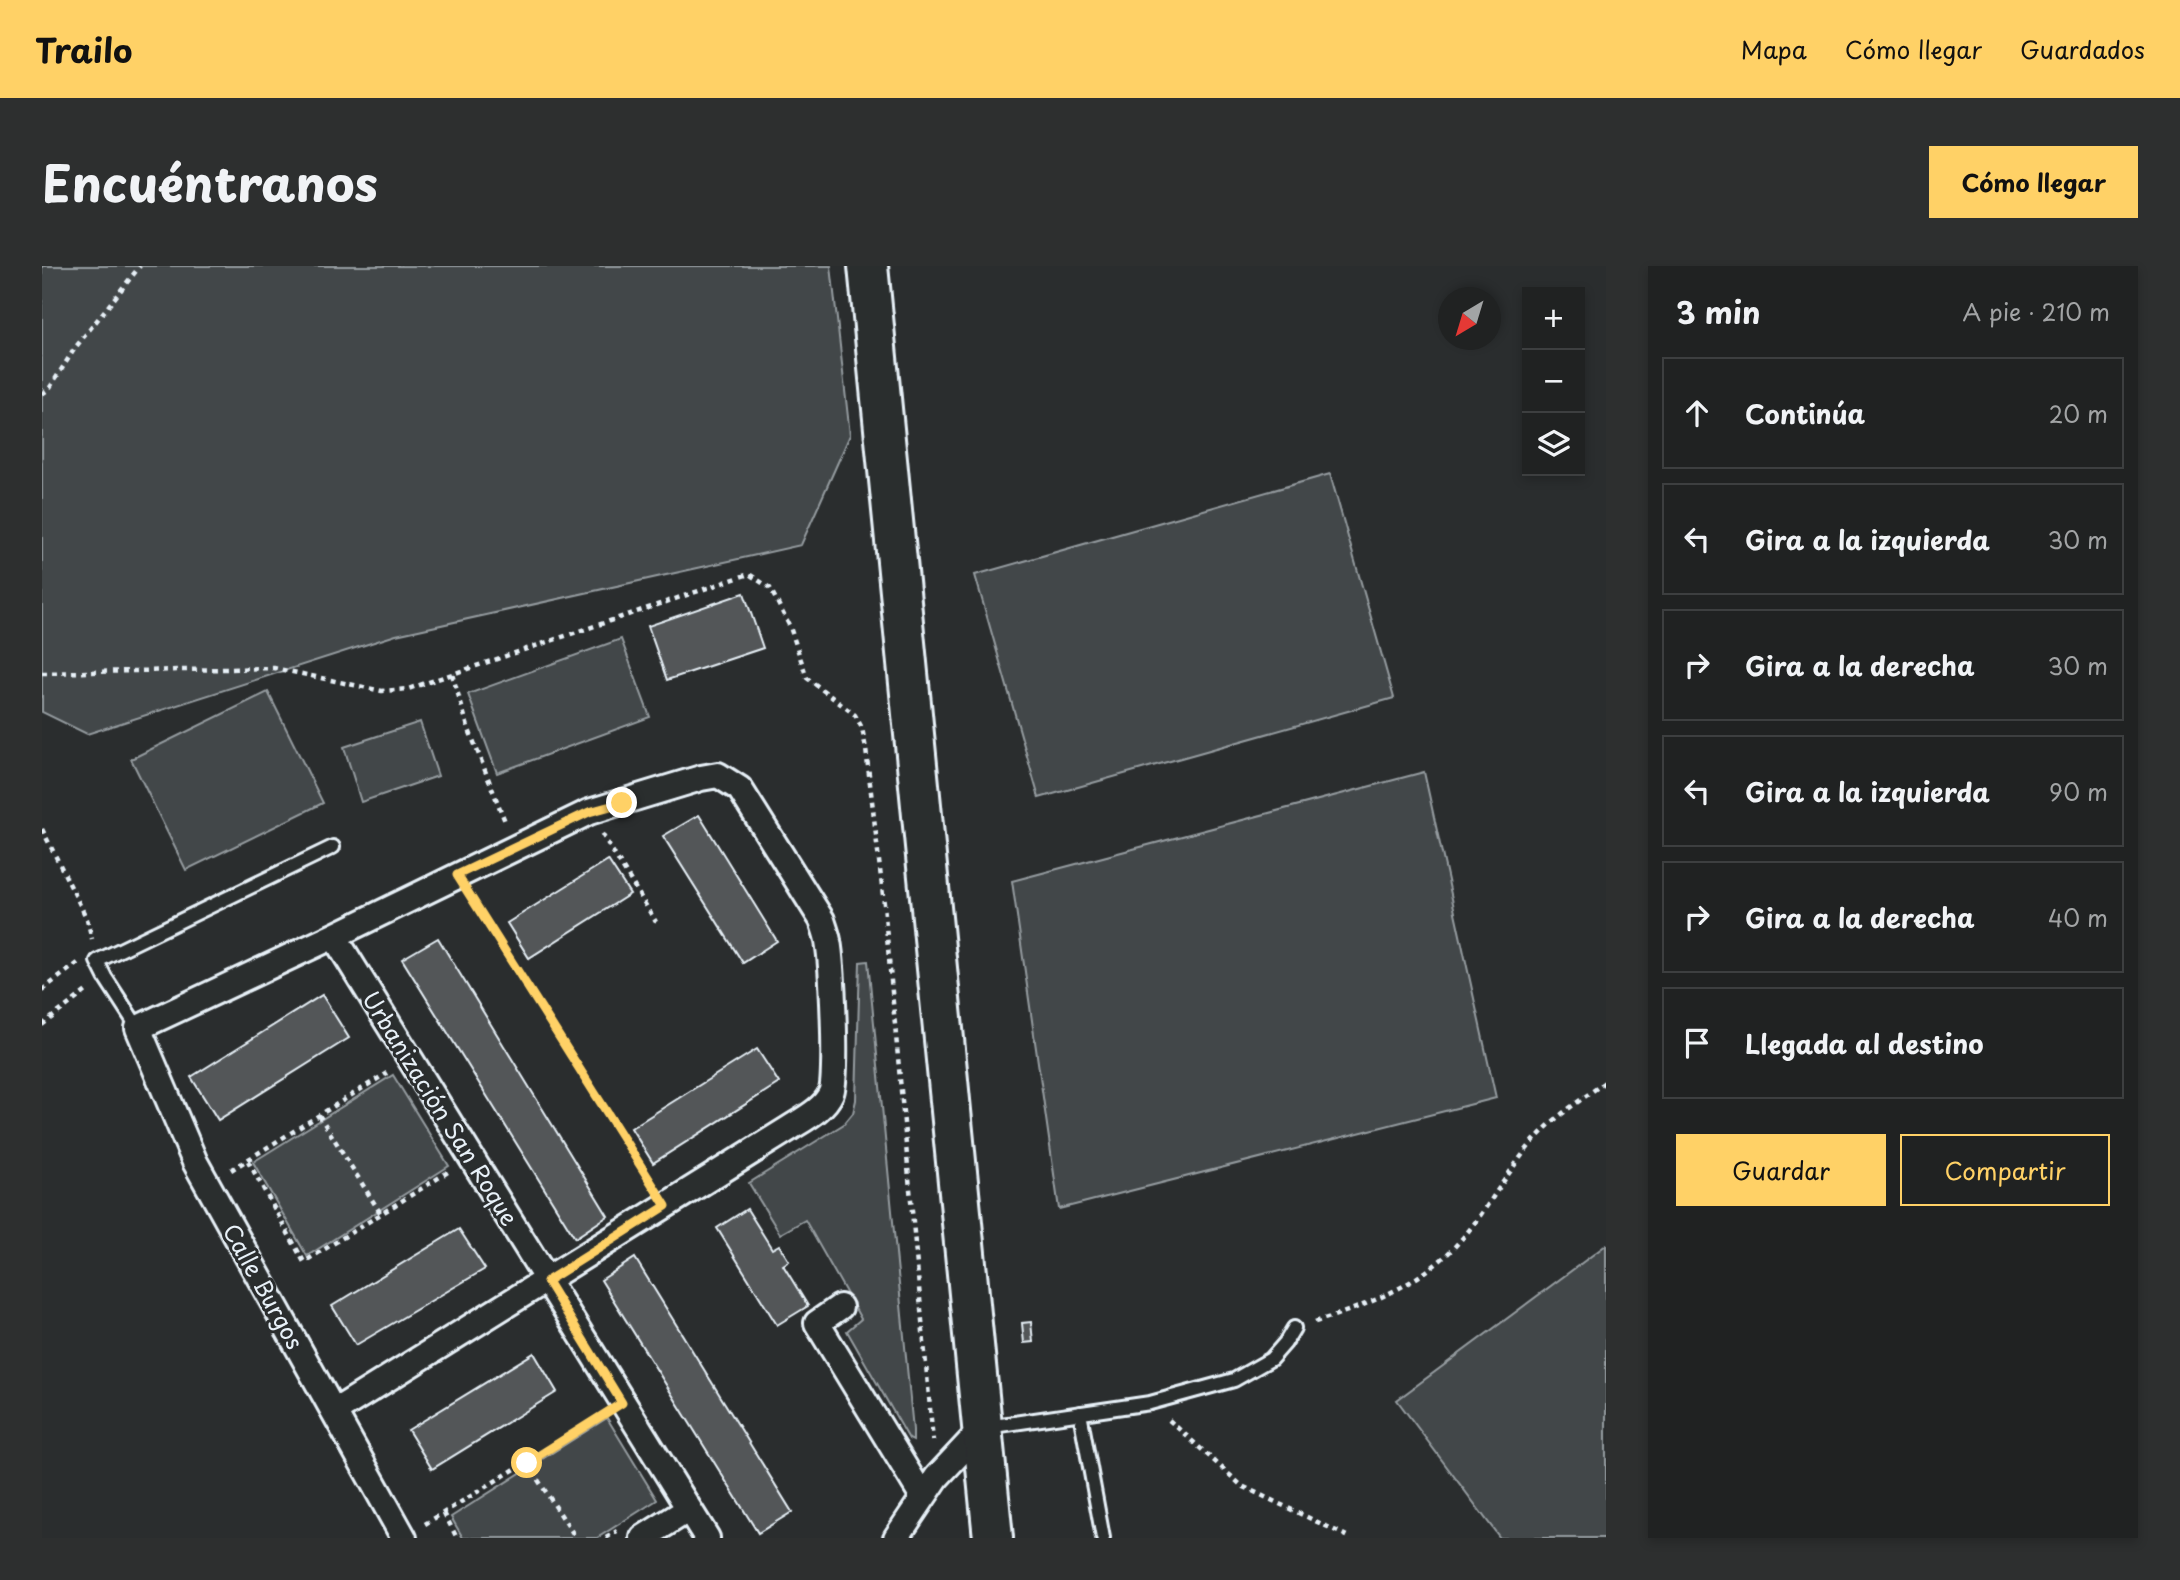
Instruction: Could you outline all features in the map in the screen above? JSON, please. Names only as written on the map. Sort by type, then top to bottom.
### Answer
[{"type":"highway","points":[[868,266],[993,1538]]},
{"type":"street","points":[[138,1028],[589,812],[718,775],[740,789],[821,920],[828,940],[834,1085],[830,1096],[816,1111],[334,1412]]},
{"type":"street","name":"Urbanización San Roque","points":[[334,936],[707,1538]]},
{"type":"street","name":"Calle Burgos","points":[[138,1028],[195,1162],[404,1537]]},
{"type":"street","points":[[840,1307],[817,1323],[930,1487]]},
{"type":"street","points":[[896,1538],[930,1487],[983,1428]]},
{"type":"street","points":[[635,1532],[690,1509]]},
{"type":"lane","points":[[138,1028],[105,977],[95,955],[333,847]]},
{"type":"lane","points":[[983,1428],[1150,1403],[1234,1380],[1271,1359],[1294,1328]]},
{"type":"lane","points":[[1080,1413],[1103,1538]]},
{"type":"path","points":[[42,394],[49,389],[75,348],[140,266]]},
{"type":"path","points":[[42,673],[274,668],[382,691],[408,690],[749,574],[770,588],[790,627],[807,677],[855,715],[862,728],[866,749],[884,904],[921,1333],[930,1487]]},
{"type":"path","points":[[452,674],[468,727],[516,848]]},
{"type":"path","points":[[589,812],[656,922]]},
{"type":"path","points":[[42,829],[87,919],[95,955],[42,990]]},
{"type":"path","points":[[457,875],[666,1206]]},
{"type":"path","points":[[42,1025],[105,977]]},
{"type":"path","name":"Urbanización San Roque","points":[[207,1183],[248,1161],[393,1069]]},
{"type":"path","points":[[1294,1328],[1391,1294],[1436,1262],[1458,1243],[1523,1153],[1545,1128],[1606,1081]]},
{"type":"path","points":[[319,1115],[381,1214]]},
{"type":"path","name":"Urbanización San Roque","points":[[248,1161],[304,1262],[454,1168]]},
{"type":"path","points":[[404,1537],[622,1403]]},
{"type":"path","points":[[1150,1403],[1242,1486],[1351,1538]]},
{"type":"path","points":[[527,1463],[576,1538]]},
{"type":"path","points":[[444,1513],[457,1538]]},
{"type":"path","points":[[606,1538],[635,1532]]},
{"type":"shaded area","points":[[42,266],[831,266],[850,435],[801,545],[396,635],[87,734],[42,712]]},
{"type":"shaded area","points":[[1330,474],[1394,698],[1039,798],[975,575]]},
{"type":"shaded area","points":[[621,639],[650,717],[497,773],[468,694]]},
{"type":"shaded area","points":[[268,692],[323,803],[186,870],[131,759]]},
{"type":"shaded area","points":[[420,722],[438,776],[361,802],[344,747]]},
{"type":"shaded area","points":[[1424,772],[1496,1098],[1059,1209],[1012,881]]},
{"type":"shaded area","points":[[868,961],[913,1441],[909,1439],[847,1331],[861,1319],[805,1220],[780,1234],[749,1183],[844,1124],[853,1113],[856,1100],[860,962]]},
{"type":"shaded area","points":[[393,1075],[449,1166],[307,1256],[253,1162]]},
{"type":"shaded area","points":[[1606,1245],[1606,1538],[1500,1538],[1397,1400]]},
{"type":"shaded area","points":[[607,1418],[657,1500],[597,1538],[463,1538],[451,1517]]},
{"type":"building","points":[[744,593],[763,648],[667,680],[648,626]]},
{"type":"building","points":[[699,815],[777,941],[743,963],[663,836]]},
{"type":"building","points":[[608,860],[630,894],[529,958],[507,923]]},
{"type":"building","points":[[438,938],[608,1216],[575,1238],[402,959]]},
{"type":"building","points":[[322,995],[349,1038],[218,1120],[191,1077]]},
{"type":"building","points":[[757,1049],[779,1083],[653,1163],[631,1128]]},
{"type":"building","points":[[747,1209],[772,1249],[779,1245],[789,1261],[783,1265],[808,1306],[777,1325],[717,1228]]},
{"type":"building","points":[[459,1229],[485,1269],[356,1345],[332,1306]]},
{"type":"building","points":[[635,1258],[792,1512],[758,1533],[601,1280]]},
{"type":"building","points":[[1031,1322],[1033,1342],[1024,1343],[1022,1323]]},
{"type":"building","points":[[534,1353],[557,1392],[432,1469],[408,1430]]},
{"type":"route","points":[[527,1463],[622,1403],[547,1281],[666,1206],[457,875],[589,812],[622,803]]}]
